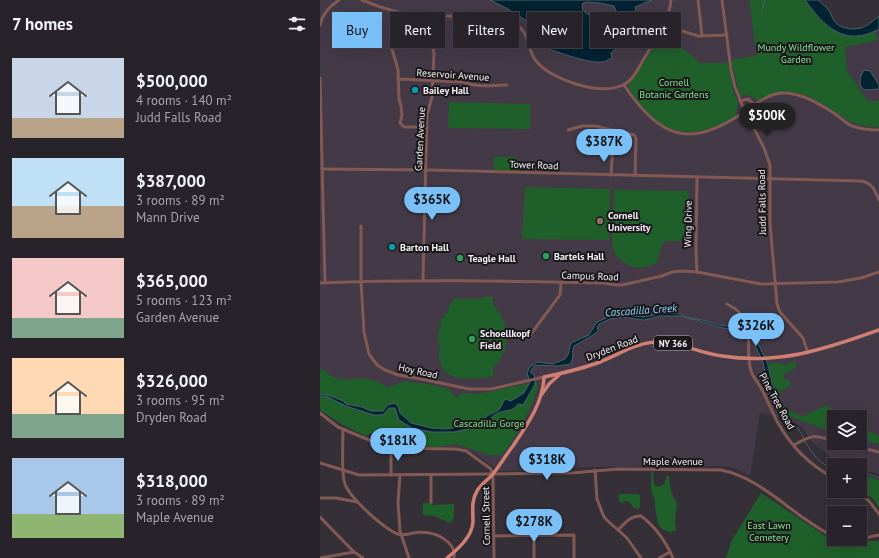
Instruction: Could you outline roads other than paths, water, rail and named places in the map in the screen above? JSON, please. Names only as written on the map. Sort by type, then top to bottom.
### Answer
[{"type":"main road","name":"Dryden Road","points":[[544,377],[595,364],[631,348],[654,342],[679,345],[723,357],[774,357],[808,353],[879,330]]},
{"type":"main road","points":[[538,402],[549,384],[561,373]]},
{"type":"main road","points":[[447,558],[466,540],[471,530],[473,523],[473,501],[476,493],[493,474],[531,419],[543,387],[544,377]]},
{"type":"street","points":[[320,25],[324,14],[335,2],[339,0]]},
{"type":"street","points":[[362,0],[404,13],[488,17],[507,20],[519,26],[524,32],[536,60],[543,68],[556,76],[575,84],[597,88],[608,89],[624,85],[636,72],[650,48]]},
{"type":"street","points":[[669,12],[671,0]]},
{"type":"street","points":[[698,0],[702,36]]},
{"type":"street","name":"Judd Falls Road","points":[[722,0],[732,77],[740,101],[766,153],[770,166],[769,213],[778,308],[782,315],[803,338],[808,353]]},
{"type":"street","points":[[681,31],[692,35],[702,36],[727,35]]},
{"type":"street","points":[[392,48],[397,67],[399,99],[402,115],[401,124],[405,127],[427,127]]},
{"type":"street","name":"Garden Avenue","points":[[423,280],[427,112],[432,97],[433,48]]},
{"type":"street","points":[[320,78],[325,283]]},
{"type":"street","name":"Reservoir Avenue","points":[[398,79],[463,82],[480,86],[507,85]]},
{"type":"street","points":[[624,85],[649,117],[659,126],[676,133],[692,135],[704,133],[722,126],[741,114]]},
{"type":"street","points":[[748,109],[774,94],[796,94],[816,102],[852,126],[867,130],[879,130]]},
{"type":"street","points":[[740,101],[748,99],[754,105]]},
{"type":"street","points":[[568,130],[582,126],[602,127],[634,135],[636,138],[635,175]]},
{"type":"street","points":[[611,175],[614,130]]},
{"type":"street","name":"Tower Road","points":[[322,170],[426,170],[864,181],[873,187],[879,200]]},
{"type":"street","name":"Wing Drive","points":[[697,177],[697,272]]},
{"type":"street","name":"Hoy Road","points":[[361,226],[362,315],[366,343],[371,358],[380,368],[398,375],[469,389],[491,388],[544,377]]},
{"type":"street","name":"Campus Road","points":[[320,283],[423,280],[604,283],[618,285],[676,272],[697,272],[751,283],[775,284],[846,281],[879,272]]},
{"type":"street","points":[[528,338],[560,295],[561,283]]},
{"type":"street","name":"Pine Tree Road","points":[[727,304],[743,315],[746,321],[748,329],[750,368],[779,425],[794,445],[809,461],[827,473]]},
{"type":"street","points":[[320,412],[343,429],[391,449],[462,450],[474,456],[489,467],[493,474],[359,475],[320,463]]},
{"type":"street","points":[[343,429],[343,471],[345,486],[357,502],[385,526],[400,535],[420,532],[434,534],[445,540],[455,551],[454,558]]},
{"type":"street","points":[[794,445],[807,438],[817,436],[827,439]]},
{"type":"street","points":[[391,449],[391,475]]},
{"type":"street","points":[[867,449],[879,452]]},
{"type":"street","points":[[595,470],[597,500],[601,511],[609,522],[634,546],[641,558]]},
{"type":"street","name":"Maple Avenue","points":[[493,474],[595,470],[721,470],[743,477],[755,483],[820,530],[827,533]]},
{"type":"street","name":"Cornell Street","points":[[493,474],[494,558]]},
{"type":"street","points":[[400,475],[398,503],[400,535],[408,551],[409,558]]},
{"type":"street","points":[[431,475],[431,502]]},
{"type":"street","points":[[320,498],[336,498],[357,502]]},
{"type":"street","points":[[865,498],[879,514]]},
{"type":"street","points":[[618,530],[633,517],[641,516],[657,531],[673,558]]},
{"type":"street","points":[[320,517],[354,552],[363,558]]},
{"type":"street","points":[[494,536],[574,535],[574,558]]},
{"type":"street","points":[[867,537],[879,535]]},
{"type":"street","points":[[534,536],[534,558]]},
{"type":"street","points":[[320,558],[354,552]]},
{"type":"street","points":[[659,558],[670,552]]},
{"type":"water","points":[[490,0],[652,0],[635,7],[636,12],[617,12],[614,6],[600,3],[583,3],[583,10],[590,15],[590,48],[617,48],[611,53],[612,59],[604,62],[580,59],[548,49],[582,48],[582,12],[527,12],[527,21],[519,16],[519,12],[513,12]]},
{"type":"water","points":[[805,0],[818,0],[828,10],[835,22],[844,28],[856,29],[863,27],[870,24],[879,16],[879,29],[867,34],[855,36],[845,35],[828,26]]},
{"type":"water","points":[[865,70],[870,71],[879,85],[879,89],[865,90],[861,87],[860,78]]},
{"type":"water","points":[[665,313],[680,314],[689,318],[719,325],[740,328],[753,334],[767,362],[774,398],[778,406],[775,406],[771,401],[763,362],[750,335],[681,316],[660,316],[644,320],[622,317],[610,319],[599,324],[597,328],[598,331],[574,346],[570,364],[558,366],[535,365],[530,372],[534,375],[534,386],[523,405],[518,404],[511,410],[494,415],[487,425],[482,428],[481,425],[454,432],[432,432],[421,430],[412,428],[399,420],[395,408],[389,408],[384,414],[374,415],[346,406],[328,397],[320,396],[320,394],[331,396],[343,401],[346,404],[362,407],[371,411],[383,411],[388,405],[394,403],[398,406],[400,413],[411,423],[431,428],[446,429],[473,425],[482,422],[487,416],[499,410],[505,399],[511,401],[524,393],[530,382],[527,373],[530,367],[537,362],[553,364],[565,359],[568,355],[571,343],[589,335],[597,322],[619,315],[644,317]]},
{"type":"waterway","points":[[762,10],[765,0]]},
{"type":"waterway","name":"Cascadilla Creek","points":[[777,406],[784,418],[797,427],[804,438]]},
{"type":"waterway","name":"Cascadilla Creek","points":[[805,441],[813,454],[827,466]]},
{"type":"waterway","name":"Cascadilla Creek","points":[[867,474],[879,478]]},
{"type":"place","name":"Bailey Hall","points":[[415,90]]},
{"type":"place","name":"Cornell University","points":[[600,221]]},
{"type":"place","name":"Barton Hall","points":[[392,247]]},
{"type":"place","name":"Bartels Hall","points":[[546,256]]},
{"type":"place","name":"Teagle Hall","points":[[460,258]]},
{"type":"place","name":"Schoellkopf Field","points":[[472,339]]},
{"type":"park label","name":"Mundy Wildflower Garden","points":[[796,52]]},
{"type":"park label","name":"Cornell Botanic Gardens","points":[[674,88]]},
{"type":"park label","name":"Cascadilla Gorge","points":[[489,423]]},
{"type":"park label","name":"East Lawn Cemetery","points":[[769,530]]}]
